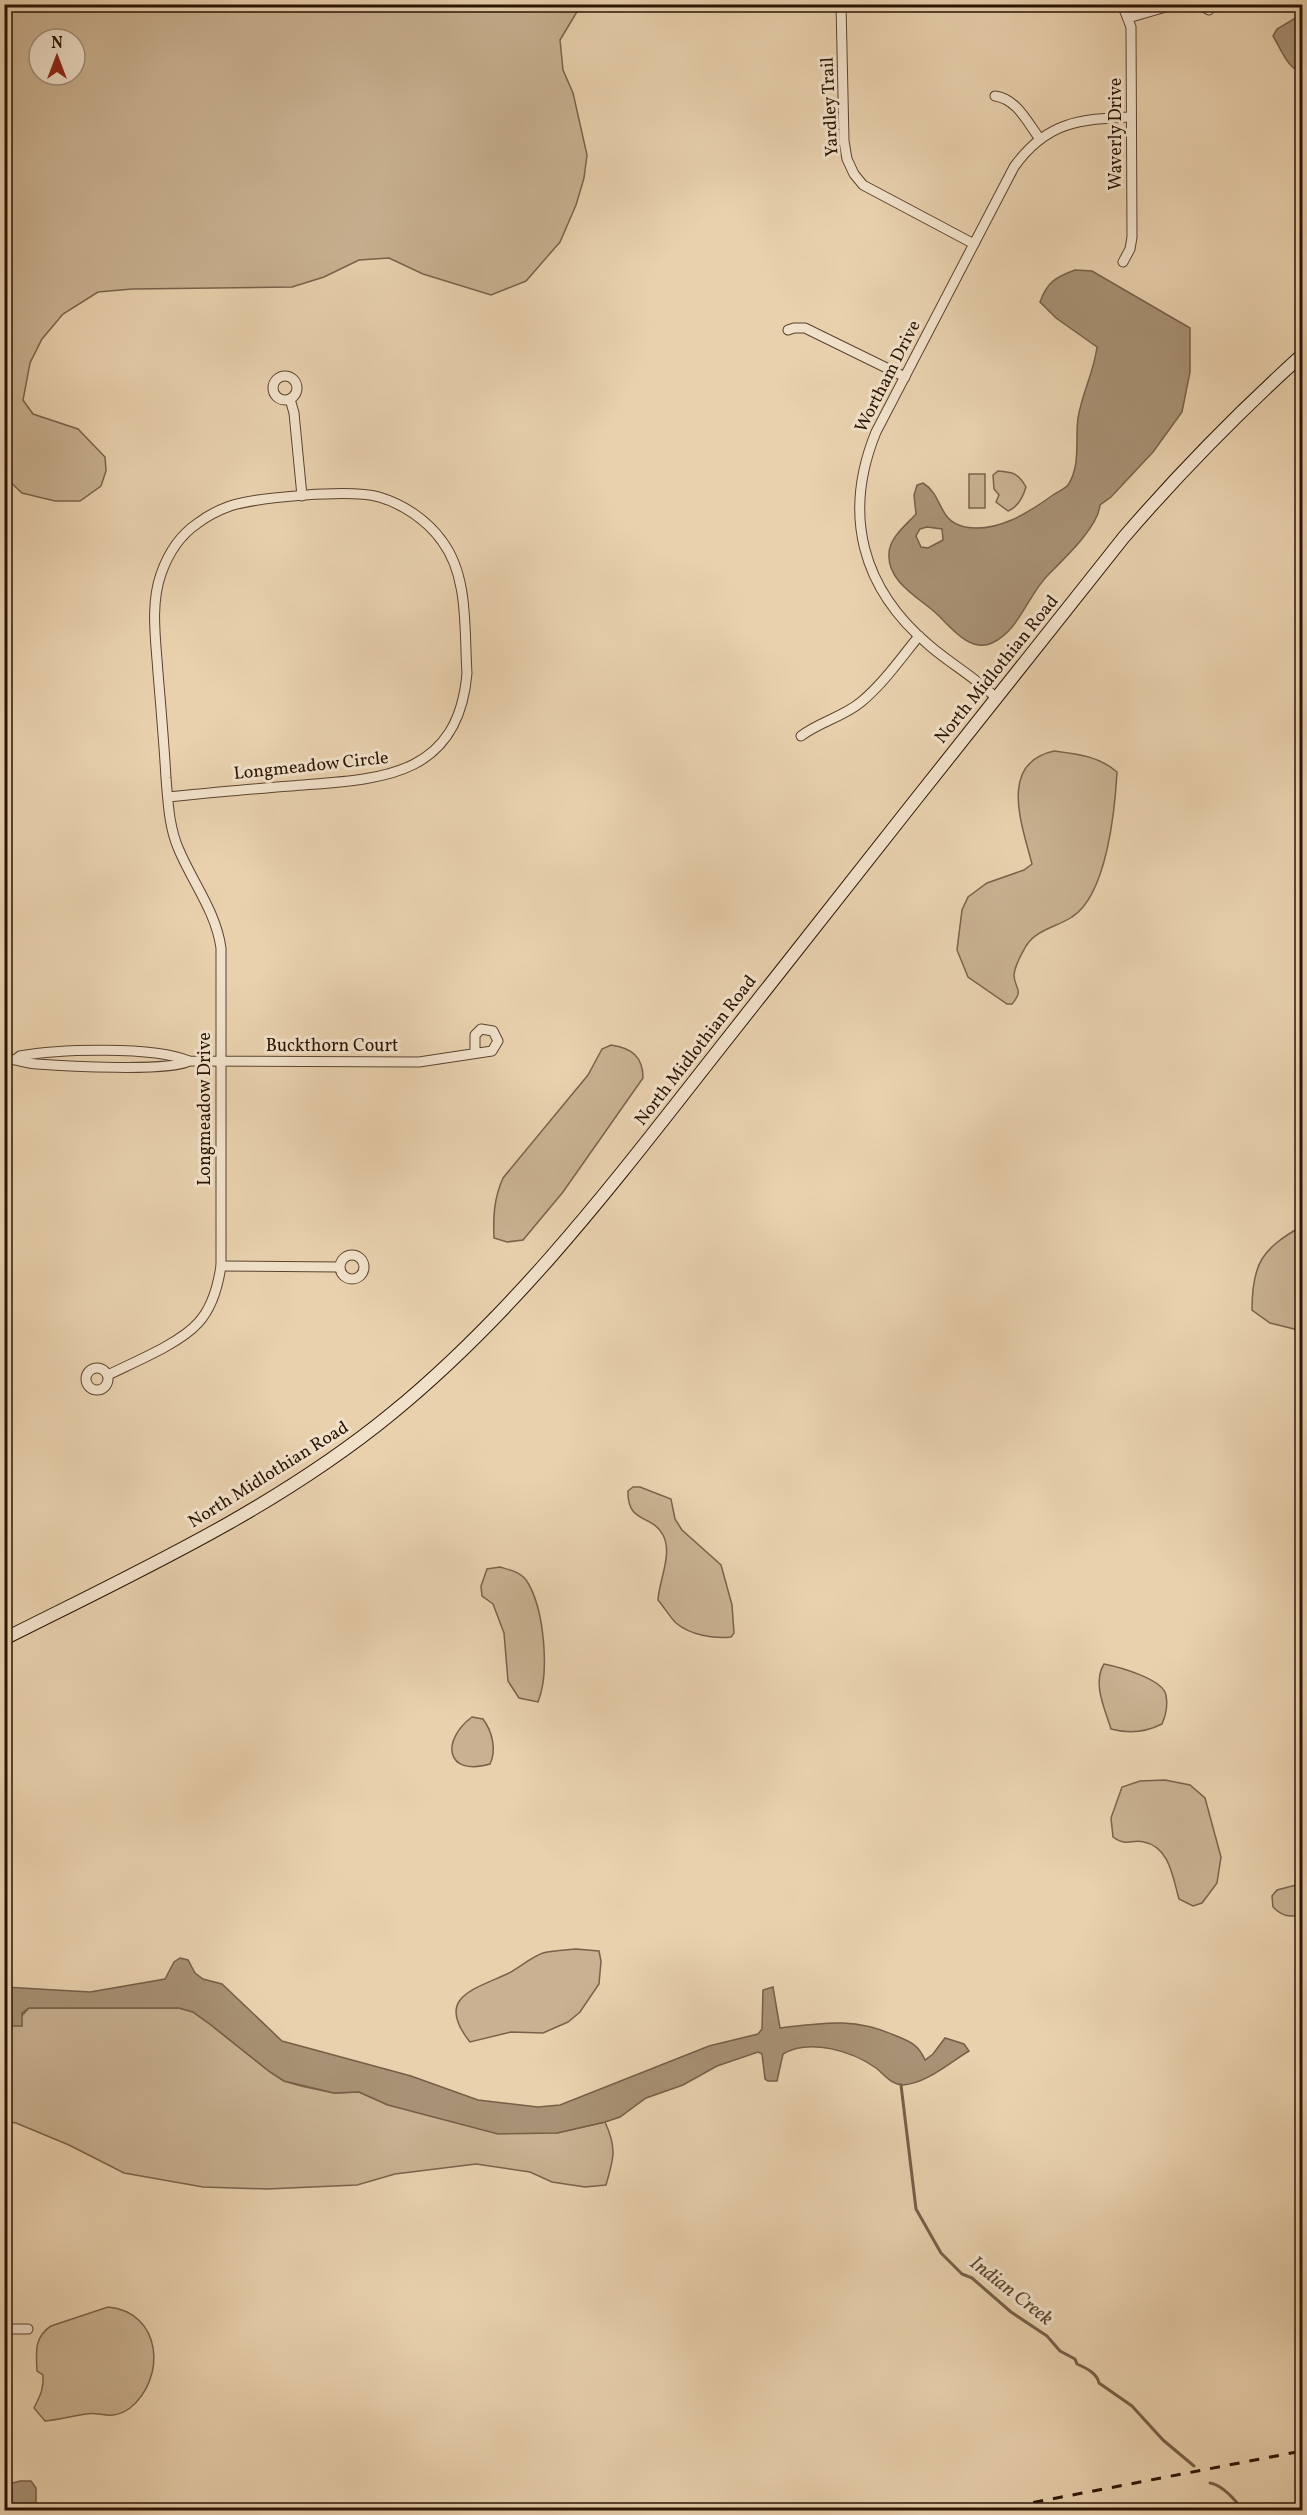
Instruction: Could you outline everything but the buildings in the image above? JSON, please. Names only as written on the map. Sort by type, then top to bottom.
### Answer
[{"type":"main road","name":"North Midlothian Road","points":[[4,1639],[185,1548],[317,1469],[392,1413],[462,1352],[531,1281],[593,1208],[995,698],[1165,489],[1220,431],[1302,355]]},
{"type":"street","name":"Yardley Trail","points":[[841,4],[844,141],[847,159],[854,174],[864,185],[884,198],[974,244]]},
{"type":"street","name":"Waverly Drive","points":[[1122,4],[1131,27],[1132,237],[1130,249],[1123,262]]},
{"type":"street","points":[[1128,18],[1176,4]]},
{"type":"street","points":[[1199,4],[1209,9]]},
{"type":"street","points":[[994,96],[1006,98],[1013,103],[1040,139]]},
{"type":"street","name":"Wortham Drive","points":[[995,698],[919,636],[897,614],[877,584],[865,552],[860,526],[861,477],[869,449],[904,377],[1022,155],[1040,139],[1075,121],[1131,117]]},
{"type":"street","points":[[788,330],[806,328],[904,377]]},
{"type":"street","points":[[290,399],[294,412],[302,496]]},
{"type":"street","name":"Longmeadow Circle","points":[[350,494],[379,497],[416,515],[442,541],[456,568],[462,601],[467,673],[457,715],[447,734],[428,756],[388,776],[168,797],[155,612],[156,589],[171,552],[185,533],[216,512],[250,502],[302,496],[350,494]]},
{"type":"street","points":[[801,736],[812,727],[845,713],[861,702],[919,636]]},
{"type":"street","name":"Longmeadow Drive","points":[[108,1375],[149,1355],[198,1324],[213,1298],[221,1266],[221,948],[219,934],[208,907],[178,849],[169,813],[168,797]]},
{"type":"street","name":"Buckthorn Court","points":[[16,1059],[20,1056],[53,1052],[147,1052],[180,1057],[189,1061],[418,1062],[475,1053]]},
{"type":"street","name":"Buckthorn Court","points":[[4,1059],[38,1064],[162,1067],[183,1065],[189,1061]]},
{"type":"street","points":[[221,1266],[339,1267]]},
{"type":"street","points":[[4,2329],[28,2329]]},
{"type":"shaded area","points":[[4,5],[581,5],[560,40],[563,70],[573,93],[587,155],[584,178],[576,205],[560,242],[526,281],[491,295],[423,274],[389,258],[359,260],[324,277],[292,287],[132,289],[98,292],[63,314],[42,339],[30,363],[23,400],[33,414],[78,429],[105,457],[106,471],[101,486],[80,501],[55,501],[22,493],[4,476]]},
{"type":"shaded area","points":[[1302,14],[1302,72],[1289,63],[1273,36],[1277,29]]},
{"type":"shaded area","points":[[1075,270],[1092,271],[1190,328],[1190,372],[1182,412],[1153,452],[1111,497],[1100,505],[1098,514],[1087,532],[1042,582],[1010,630],[992,643],[977,645],[962,638],[899,582],[890,564],[890,548],[899,532],[916,514],[914,495],[917,485],[923,483],[930,488],[945,514],[956,524],[977,528],[1012,520],[1068,485],[1075,469],[1078,418],[1097,347],[1056,318],[1040,302],[1049,285],[1057,278]],"holes":[[[927,527],[942,529],[943,540],[928,548],[921,547],[916,536],[920,529]]]},
{"type":"shaded area","points":[[998,471],[1015,474],[1026,487],[1020,501],[1008,511],[996,502],[999,495],[994,489],[993,475]]},
{"type":"shaded area","points":[[969,474],[985,474],[985,508],[969,508]]},
{"type":"shaded area","points":[[1054,751],[1095,759],[1117,772],[1107,850],[1094,890],[1084,906],[1072,917],[1041,932],[1026,946],[1018,960],[1014,975],[1018,995],[1012,1004],[1007,1004],[968,977],[957,950],[962,910],[968,897],[987,883],[1024,870],[1032,864],[1020,814],[1018,797],[1020,782],[1026,768],[1037,758]]},
{"type":"shaded area","points":[[611,1045],[625,1048],[635,1055],[641,1064],[643,1078],[563,1192],[523,1240],[507,1242],[494,1238],[495,1208],[503,1178],[588,1075],[602,1049]]},
{"type":"shaded area","points":[[1302,1226],[1302,1331],[1270,1323],[1252,1310],[1254,1280],[1262,1259],[1277,1242]]},
{"type":"shaded area","points":[[633,1487],[640,1487],[671,1499],[675,1519],[682,1530],[721,1565],[732,1605],[734,1633],[731,1637],[710,1637],[688,1631],[676,1623],[658,1600],[666,1559],[666,1542],[658,1528],[632,1509],[628,1491]]},
{"type":"shaded area","points":[[500,1567],[516,1572],[525,1579],[534,1595],[538,1609],[544,1642],[544,1675],[538,1702],[519,1698],[508,1681],[504,1633],[493,1604],[482,1596],[481,1586],[487,1569]]},
{"type":"shaded area","points":[[1104,1664],[1140,1675],[1163,1689],[1167,1706],[1162,1724],[1137,1731],[1111,1729],[1099,1688],[1099,1679]]},
{"type":"shaded area","points":[[472,1717],[483,1719],[489,1729],[493,1747],[490,1764],[475,1767],[464,1765],[456,1761],[452,1754],[455,1736]]},
{"type":"shaded area","points":[[1165,1780],[1190,1785],[1205,1798],[1221,1857],[1217,1883],[1202,1903],[1193,1906],[1179,1899],[1169,1865],[1160,1850],[1144,1842],[1126,1842],[1113,1837],[1111,1818],[1122,1787],[1140,1781]]},
{"type":"shaded area","points":[[1296,1885],[1302,1887],[1302,1915],[1290,1916],[1280,1913],[1273,1907],[1272,1896],[1277,1890]]},
{"type":"shaded area","points":[[576,1949],[599,1951],[601,1961],[599,1984],[580,2012],[568,2022],[543,2033],[511,2032],[470,2042],[460,2027],[456,2015],[457,2005],[462,1997],[538,1955],[551,1951]]},
{"type":"shaded area","points":[[180,1958],[188,1960],[195,1973],[203,1979],[222,1984],[282,2041],[411,2076],[478,2100],[538,2107],[560,2105],[709,2046],[758,2034],[762,2029],[763,1990],[773,1987],[780,2028],[838,2023],[879,2029],[909,2041],[919,2050],[925,2060],[933,2054],[945,2038],[964,2044],[969,2051],[929,2077],[903,2085],[891,2081],[876,2068],[855,2056],[818,2047],[793,2049],[783,2054],[777,2081],[768,2081],[765,2079],[762,2054],[758,2052],[717,2066],[683,2085],[646,2098],[620,2117],[605,2122],[557,2133],[498,2134],[388,2105],[359,2092],[334,2093],[284,2081],[193,2012],[179,2008],[29,2008],[22,2013],[22,2026],[5,2026],[5,1987],[90,1992],[165,1979],[174,1962]]},
{"type":"shaded area","points":[[29,2008],[179,2008],[193,2012],[284,2081],[301,2086],[334,2093],[359,2092],[388,2105],[557,2133],[605,2122],[613,2146],[606,2185],[585,2187],[552,2182],[530,2172],[476,2164],[395,2174],[357,2185],[267,2189],[203,2187],[124,2173],[69,2145],[16,2123],[5,2121],[4,2026],[12,2026]]},
{"type":"shaded area","points":[[108,2307],[126,2312],[139,2321],[148,2333],[153,2348],[154,2364],[150,2380],[142,2395],[130,2408],[117,2414],[89,2414],[45,2421],[34,2408],[43,2384],[43,2375],[37,2371],[36,2358],[39,2340],[45,2330],[51,2326]]},
{"type":"shaded area","points":[[31,2481],[36,2488],[36,2510],[5,2510],[5,2485]]},
{"type":"waterway","name":"Indian Creek","points":[[901,2085],[916,2209],[941,2253],[962,2274],[972,2278],[1011,2312],[1047,2336],[1060,2351],[1094,2374],[1099,2383],[1132,2406],[1163,2440],[1194,2466]]},
{"type":"waterway","name":"Indian Creek","points":[[1210,2483],[1228,2494],[1242,2510]]},
{"type":"railway","points":[[994,2510],[1302,2451]]}]
